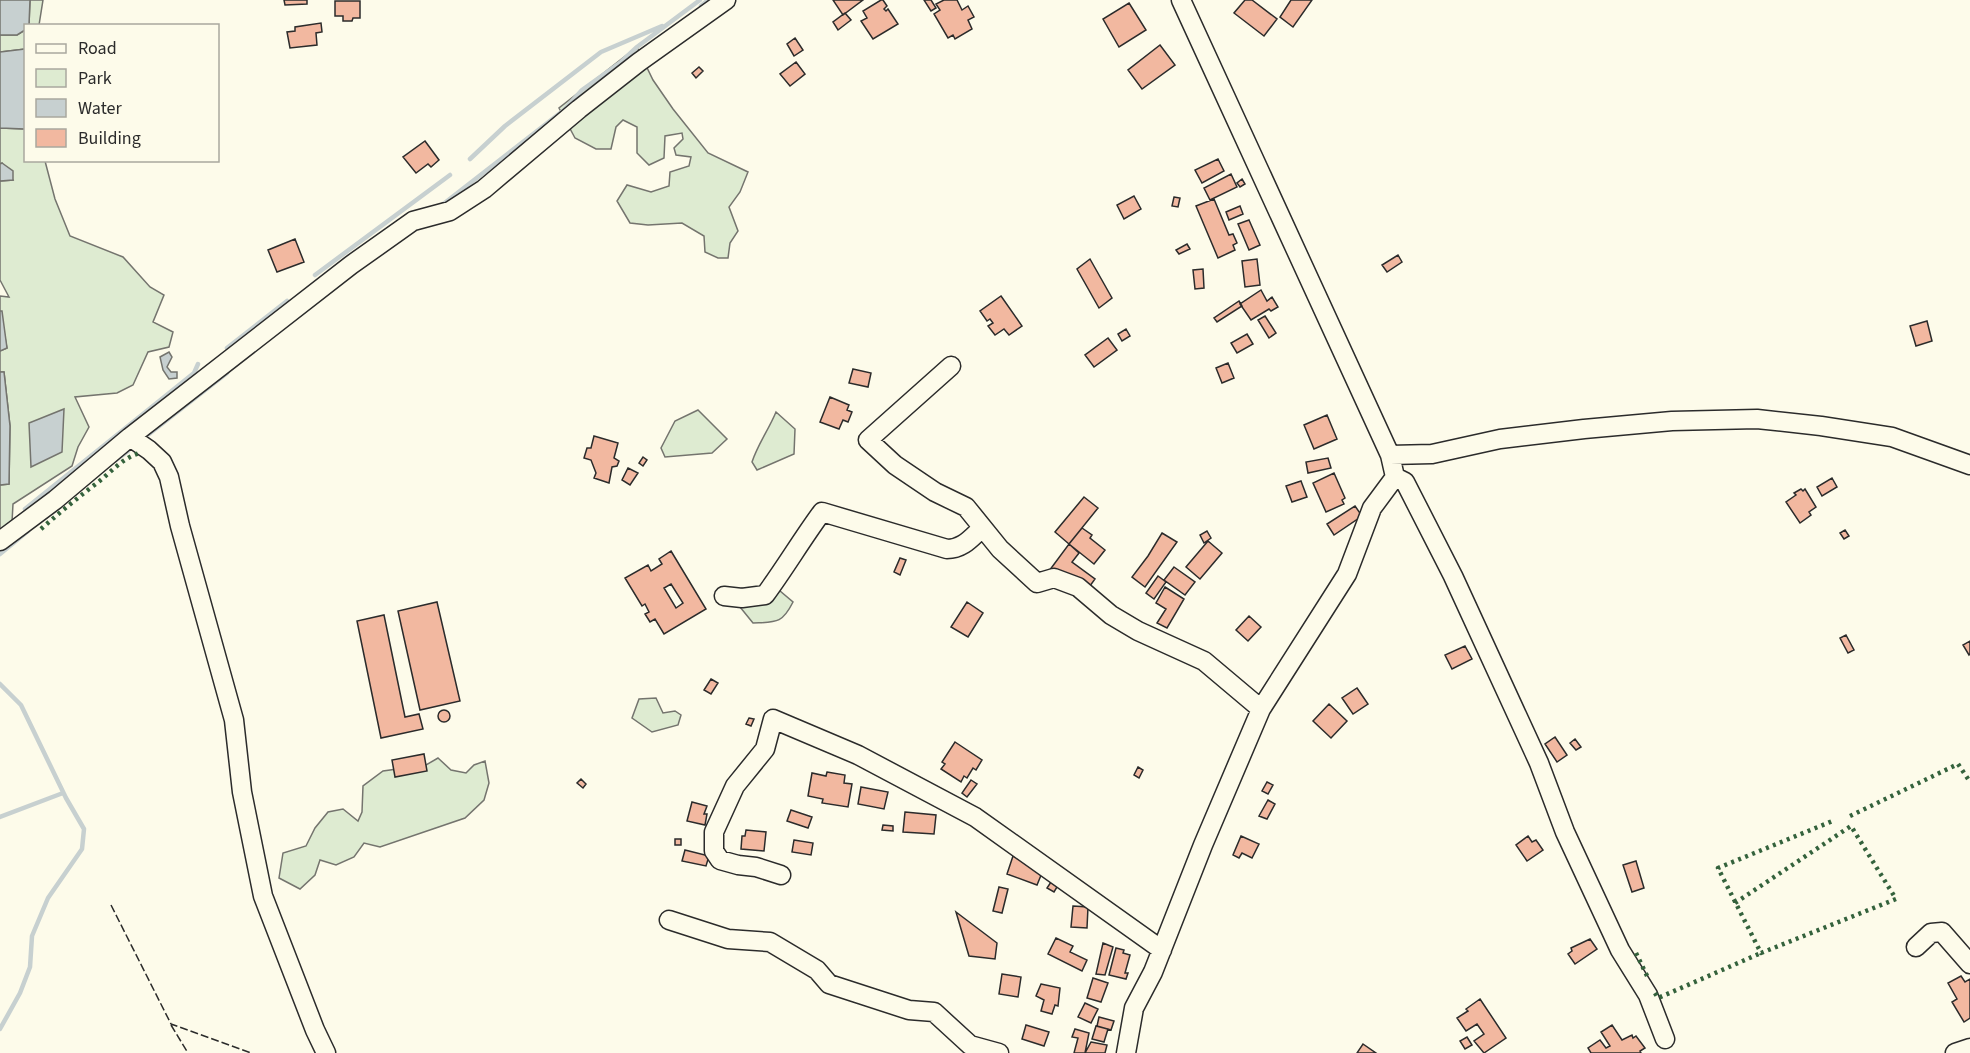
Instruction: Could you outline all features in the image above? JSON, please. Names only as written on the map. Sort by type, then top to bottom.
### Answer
[{"type":"street","points":[[0,541],[55,500],[130,437],[313,294],[413,221],[450,211],[484,189],[639,62],[726,0]]},
{"type":"street","points":[[1126,1053],[1134,1008],[1153,972],[1203,845],[1261,709],[1347,574],[1372,508],[1395,477],[1390,455],[1181,0]]},
{"type":"street","points":[[951,366],[867,440],[895,465],[935,492],[966,507],[1000,549],[1037,583],[1054,578],[1078,587],[1111,615],[1138,631],[1204,661],[1261,709]]},
{"type":"street","points":[[1390,455],[1432,454],[1500,440],[1584,429],[1672,421],[1757,419],[1892,437],[1970,465]]},
{"type":"street","points":[[130,437],[162,462],[169,477],[180,526],[234,720],[242,792],[263,896],[326,1053]]},
{"type":"street","points":[[1395,477],[1406,482],[1453,576],[1539,763],[1564,832],[1620,950],[1648,995],[1665,1039]]},
{"type":"street","points":[[724,596],[742,598],[765,596],[822,512],[947,549],[963,546],[982,528]]},
{"type":"street","points":[[781,875],[720,860],[714,851],[714,832],[735,786],[765,749],[773,719],[858,755],[975,817],[1162,950]]},
{"type":"street","points":[[669,920],[728,939],[770,942],[817,970],[829,984],[909,1010],[934,1012],[970,1045],[999,1053]]},
{"type":"street","points":[[1916,947],[1931,933],[1942,932],[1970,964]]},
{"type":"street","points":[[1955,1053],[1970,1048]]},
{"type":"green space","points":[[30,0],[43,0],[39,24],[29,24]]},
{"type":"green space","points":[[24,31],[24,49],[0,52],[0,35],[17,35]]},
{"type":"green space","points":[[637,47],[653,80],[708,153],[748,172],[740,192],[729,207],[738,231],[730,243],[728,258],[718,258],[705,252],[704,236],[682,223],[648,225],[630,223],[617,201],[627,185],[651,192],[669,186],[670,172],[689,166],[691,157],[676,155],[674,148],[683,139],[682,133],[665,136],[664,158],[649,165],[637,153],[637,127],[623,120],[616,127],[611,149],[596,149],[575,138],[559,108]]},
{"type":"green space","points":[[0,128],[24,129],[24,162],[45,162],[55,199],[70,236],[123,257],[150,287],[164,295],[153,322],[173,332],[169,347],[148,352],[133,385],[117,393],[75,397],[89,427],[78,447],[72,466],[13,504],[12,522],[0,531],[0,485],[9,484],[10,426],[4,372],[0,372],[0,351],[7,348],[0,311],[0,296],[9,297],[0,280],[0,181],[13,180],[2,163],[0,164]]},
{"type":"green space","points":[[698,410],[727,439],[712,453],[665,457],[661,448],[675,421]]},
{"type":"green space","points":[[776,412],[795,429],[794,454],[757,470],[752,462]]},
{"type":"green space","points":[[742,589],[780,591],[793,602],[782,618],[753,623],[740,607]]},
{"type":"green space","points":[[656,698],[663,713],[675,711],[681,715],[678,725],[652,732],[632,718],[639,699]]},
{"type":"green space","points":[[438,758],[451,770],[466,773],[474,765],[485,761],[489,783],[484,800],[465,818],[380,847],[364,843],[354,857],[336,865],[320,860],[315,875],[300,889],[279,878],[283,853],[306,846],[315,828],[328,812],[343,809],[358,821],[362,812],[363,786],[383,771],[426,765]]},
{"type":"water","points":[[0,0],[30,0],[29,24],[24,24],[24,31],[17,35],[0,35]]},
{"type":"water","points":[[24,49],[24,129],[0,128],[0,52]]},
{"type":"water","points":[[2,163],[13,171],[13,180],[0,181],[0,164]]},
{"type":"water","points":[[0,311],[2,311],[7,348],[0,351]]},
{"type":"water","points":[[169,352],[172,357],[167,367],[171,372],[177,372],[177,378],[169,379],[163,370],[160,357]]},
{"type":"water","points":[[0,372],[4,372],[10,426],[9,484],[0,485]]},
{"type":"water","points":[[64,409],[62,452],[31,467],[29,423]]},
{"type":"building","points":[[284,0],[307,0],[307,4],[285,5]]},
{"type":"building","points":[[833,0],[863,0],[843,15]]},
{"type":"building","points":[[881,0],[887,6],[884,9],[886,11],[888,9],[898,24],[873,39],[861,21],[867,18],[863,11]]},
{"type":"building","points":[[924,0],[931,0],[936,8],[931,11]]},
{"type":"building","points":[[944,0],[957,0],[962,10],[968,6],[974,17],[968,20],[972,29],[955,39],[953,35],[948,38],[934,14],[940,10],[936,4]]},
{"type":"building","points":[[1245,0],[1252,0],[1277,19],[1264,36],[1234,13]]},
{"type":"building","points":[[1291,0],[1312,0],[1293,27],[1280,17]]},
{"type":"building","points":[[335,1],[360,1],[360,18],[343,21],[343,16],[335,16]]},
{"type":"building","points":[[1129,3],[1146,30],[1119,47],[1103,19]]},
{"type":"building","points":[[845,13],[851,20],[838,30],[833,22]]},
{"type":"building","points":[[321,23],[322,32],[316,33],[317,45],[290,48],[287,32],[295,31],[295,27]]},
{"type":"building","points":[[795,38],[803,50],[794,56],[787,44]]},
{"type":"building","points":[[1160,45],[1175,65],[1142,89],[1128,70]]},
{"type":"building","points":[[796,62],[805,74],[790,86],[780,74]]},
{"type":"building","points":[[699,67],[703,71],[696,78],[692,73]]},
{"type":"building","points":[[425,141],[439,160],[431,167],[428,164],[416,173],[403,157]]},
{"type":"building","points":[[1218,159],[1224,171],[1202,183],[1195,170]]},
{"type":"building","points":[[1231,174],[1237,187],[1210,200],[1204,188]]},
{"type":"building","points":[[1242,179],[1245,184],[1240,187],[1237,183]]},
{"type":"building","points":[[1134,196],[1141,209],[1124,219],[1117,205]]},
{"type":"building","points":[[1174,197],[1180,198],[1178,207],[1172,206]]},
{"type":"building","points":[[1214,199],[1229,235],[1233,234],[1237,243],[1233,245],[1235,250],[1218,258],[1196,206]]},
{"type":"building","points":[[1240,206],[1243,214],[1229,220],[1226,212]]},
{"type":"building","points":[[1249,220],[1260,245],[1249,250],[1238,224]]},
{"type":"building","points":[[295,239],[304,262],[277,272],[268,250]]},
{"type":"building","points":[[1187,244],[1190,249],[1179,254],[1176,250]]},
{"type":"building","points":[[1398,255],[1402,262],[1387,272],[1382,265]]},
{"type":"building","points":[[1090,259],[1112,298],[1099,308],[1077,269]]},
{"type":"building","points":[[1257,259],[1260,285],[1245,287],[1242,261]]},
{"type":"building","points":[[1203,269],[1204,288],[1195,289],[1193,270]]},
{"type":"building","points":[[1261,290],[1267,301],[1272,297],[1278,307],[1271,311],[1269,309],[1251,320],[1240,304]]},
{"type":"building","points":[[1001,296],[1022,326],[1009,335],[1004,329],[995,335],[988,326],[993,323],[990,319],[987,321],[980,311]]},
{"type":"building","points":[[1239,301],[1242,306],[1217,322],[1214,318]]},
{"type":"building","points":[[1265,316],[1276,333],[1269,338],[1258,320]]},
{"type":"building","points":[[1927,321],[1932,341],[1916,346],[1910,326]]},
{"type":"building","points":[[1126,329],[1130,336],[1122,341],[1118,334]]},
{"type":"building","points":[[1247,334],[1253,344],[1237,353],[1231,343]]},
{"type":"building","points":[[1108,338],[1117,350],[1094,367],[1085,355]]},
{"type":"building","points":[[1228,363],[1234,378],[1222,383],[1216,368]]},
{"type":"building","points":[[853,369],[871,373],[868,387],[849,383]]},
{"type":"building","points":[[830,397],[849,405],[847,410],[852,412],[848,422],[843,420],[839,429],[820,422]]},
{"type":"building","points":[[1327,415],[1337,439],[1314,449],[1304,425]]},
{"type":"building","points":[[594,436],[618,443],[614,458],[619,461],[617,466],[612,467],[609,483],[594,478],[596,473],[591,460],[584,458],[587,448],[591,448]]},
{"type":"building","points":[[643,457],[647,460],[643,466],[639,463]]},
{"type":"building","points":[[1328,458],[1331,468],[1308,473],[1306,462]]},
{"type":"building","points":[[628,468],[638,473],[630,485],[622,480]]},
{"type":"building","points":[[1334,473],[1345,498],[1342,500],[1344,504],[1326,512],[1313,483]]},
{"type":"building","points":[[1832,478],[1837,487],[1822,496],[1817,487]]},
{"type":"building","points":[[1301,481],[1307,497],[1292,502],[1286,486]]},
{"type":"building","points":[[1801,489],[1803,491],[1805,489],[1816,507],[1809,512],[1811,515],[1800,523],[1786,502]]},
{"type":"building","points":[[1084,497],[1098,508],[1069,544],[1055,532]]},
{"type":"building","points":[[1355,506],[1362,516],[1334,535],[1327,524]]},
{"type":"building","points":[[1082,528],[1092,535],[1090,538],[1105,550],[1094,564],[1069,544]]},
{"type":"building","points":[[1845,530],[1849,536],[1844,539],[1840,533]]},
{"type":"building","points":[[1207,531],[1211,538],[1204,543],[1200,535]]},
{"type":"building","points":[[1162,533],[1177,542],[1145,587],[1132,577]]},
{"type":"building","points":[[1208,541],[1222,553],[1200,579],[1186,567]]},
{"type":"building","points":[[1069,544],[1079,553],[1072,562],[1095,579],[1087,590],[1049,571]]},
{"type":"building","points":[[671,551],[706,609],[664,634],[655,619],[650,622],[645,614],[649,612],[645,604],[642,606],[625,578],[648,565],[651,571],[662,564],[659,559]],"holes":[[[671,584],[683,603],[676,608],[664,588]]]},
{"type":"building","points":[[900,558],[906,560],[900,575],[894,572]]},
{"type":"building","points":[[1174,567],[1195,582],[1185,595],[1164,580]]},
{"type":"building","points":[[1158,576],[1166,582],[1154,599],[1146,593]]},
{"type":"building","points":[[1165,587],[1184,599],[1167,628],[1157,623],[1166,609],[1156,603]]},
{"type":"building","points":[[437,602],[460,701],[420,710],[398,611]]},
{"type":"building","points":[[967,602],[983,613],[968,637],[951,627]]},
{"type":"building","points":[[384,615],[405,717],[419,714],[423,729],[381,738],[357,621]]},
{"type":"building","points":[[1249,616],[1261,627],[1248,641],[1236,630]]},
{"type":"building","points":[[1846,635],[1854,650],[1848,653],[1840,638]]},
{"type":"building","points":[[1970,641],[1970,654],[1969,655],[1963,645]]},
{"type":"building","points":[[1465,646],[1472,659],[1452,669],[1445,655]]},
{"type":"building","points":[[711,679],[718,683],[711,694],[704,690]]},
{"type":"building","points":[[1357,688],[1368,704],[1353,714],[1342,698]]},
{"type":"building","points":[[1329,704],[1347,721],[1331,738],[1313,721]]},
{"type":"building","points":[[446,710],[450,716],[446,722],[442,722],[438,714]]},
{"type":"building","points":[[749,718],[754,719],[751,726],[746,724]]},
{"type":"building","points":[[1555,737],[1567,755],[1557,762],[1545,744]]},
{"type":"building","points":[[1575,739],[1581,747],[1576,750],[1570,743]]},
{"type":"building","points":[[955,742],[982,760],[976,770],[973,768],[967,778],[964,776],[961,782],[941,769],[945,764],[942,762]]},
{"type":"building","points":[[424,754],[427,771],[395,777],[392,760]]},
{"type":"building","points":[[1138,767],[1143,770],[1139,778],[1134,775]]},
{"type":"building","points":[[827,772],[845,775],[844,783],[852,784],[848,807],[822,803],[823,799],[808,796],[812,773],[826,776]]},
{"type":"building","points":[[581,779],[586,784],[583,788],[577,783]]},
{"type":"building","points":[[971,780],[977,784],[967,797],[962,793]]},
{"type":"building","points":[[1267,782],[1273,785],[1268,794],[1262,791]]},
{"type":"building","points":[[861,787],[888,792],[884,809],[858,804]]},
{"type":"building","points":[[1268,800],[1275,804],[1267,819],[1259,816]]},
{"type":"building","points":[[692,802],[707,806],[704,814],[707,814],[705,825],[687,821]]},
{"type":"building","points":[[791,810],[812,817],[808,828],[787,821]]},
{"type":"building","points":[[905,812],[936,815],[934,834],[903,832]]},
{"type":"building","points":[[883,825],[893,826],[893,831],[882,830]]},
{"type":"building","points":[[746,830],[766,832],[764,851],[741,849],[742,836],[745,836]]},
{"type":"building","points":[[1241,836],[1259,844],[1252,858],[1242,853],[1239,858],[1233,855]]},
{"type":"building","points":[[1528,836],[1532,842],[1536,840],[1543,850],[1527,861],[1516,845]]},
{"type":"building","points":[[675,839],[681,839],[681,845],[675,845]]},
{"type":"building","points":[[794,840],[813,843],[811,855],[792,852]]},
{"type":"building","points":[[685,850],[709,856],[706,866],[682,861]]},
{"type":"building","points":[[1013,856],[1044,868],[1037,885],[1007,874]]},
{"type":"building","points":[[1636,861],[1644,888],[1632,892],[1623,865]]},
{"type":"building","points":[[1057,873],[1063,877],[1054,892],[1047,888]]},
{"type":"building","points":[[999,887],[1008,889],[1002,913],[993,911]]},
{"type":"building","points":[[1073,906],[1088,907],[1087,928],[1071,927]]},
{"type":"building","points":[[956,912],[997,943],[995,959],[969,956]]},
{"type":"building","points":[[1056,938],[1073,946],[1070,952],[1087,960],[1082,971],[1048,954]]},
{"type":"building","points":[[1590,939],[1597,949],[1575,964],[1568,954],[1572,951],[1571,948]]},
{"type":"building","points":[[1103,943],[1113,947],[1105,975],[1096,974]]},
{"type":"building","points":[[1116,948],[1130,955],[1125,973],[1128,973],[1126,979],[1109,975]]},
{"type":"building","points":[[1002,974],[1021,977],[1018,997],[999,994]]},
{"type":"building","points":[[1961,976],[1965,982],[1970,979],[1970,1018],[1964,1022],[1952,1002],[1957,999],[1948,983]]},
{"type":"building","points":[[1093,978],[1108,983],[1101,1002],[1087,998]]},
{"type":"building","points":[[1041,984],[1060,988],[1058,1006],[1055,1005],[1052,1014],[1041,1011],[1044,1000],[1036,996]]},
{"type":"building","points":[[1480,999],[1506,1038],[1484,1053],[1474,1041],[1484,1034],[1477,1024],[1466,1031],[1457,1018]]},
{"type":"building","points":[[1085,1003],[1098,1009],[1091,1023],[1078,1017]]},
{"type":"building","points":[[1099,1017],[1114,1021],[1111,1030],[1097,1026]]},
{"type":"building","points":[[1026,1025],[1049,1032],[1044,1046],[1022,1039]]},
{"type":"building","points":[[1612,1025],[1622,1040],[1632,1035],[1633,1038],[1636,1036],[1645,1048],[1640,1051],[1641,1053],[1591,1053],[1588,1048],[1600,1040],[1606,1048],[1610,1046],[1601,1032]]},
{"type":"building","points":[[1096,1026],[1108,1029],[1104,1042],[1092,1039]]},
{"type":"building","points":[[1075,1029],[1089,1033],[1085,1053],[1074,1053],[1078,1038],[1072,1037]]},
{"type":"building","points":[[1467,1037],[1472,1045],[1465,1049],[1460,1041]]},
{"type":"building","points":[[1091,1042],[1107,1045],[1105,1053],[1085,1053]]},
{"type":"building","points":[[1363,1044],[1376,1053],[1357,1053]]},
{"type":"waterway","points":[[442,205],[564,110],[582,90],[700,0]]},
{"type":"waterway","points":[[701,6],[708,0]]},
{"type":"waterway","points":[[470,159],[505,126],[601,52],[662,26]]},
{"type":"waterway","points":[[315,275],[450,175]]},
{"type":"waterway","points":[[227,348],[287,301]]},
{"type":"waterway","points":[[25,509],[194,373],[198,364]]},
{"type":"waterway","points":[[149,434],[227,373]]},
{"type":"waterway","points":[[116,460],[128,451]]},
{"type":"waterway","points":[[0,554],[28,531]]},
{"type":"waterway","points":[[0,684],[21,705],[66,798],[84,829],[82,849],[48,898],[32,936],[30,967],[20,993],[0,1029]]},
{"type":"waterway","points":[[0,817],[63,793]]},
{"type":"hedge","points":[[41,529],[121,463],[140,453]]},
{"type":"hedge","points":[[1850,816],[1958,764],[1970,782]]},
{"type":"hedge","points":[[1735,903],[1851,826],[1896,899],[1761,953],[1718,868],[1835,820]]},
{"type":"hedge","points":[[1636,953],[1649,980]]},
{"type":"hedge","points":[[1655,993],[1658,998],[1761,953]]},
{"type":"fence","points":[[111,905],[171,1024],[251,1053]]},
{"type":"fence","points":[[171,1025],[188,1053]]}]
